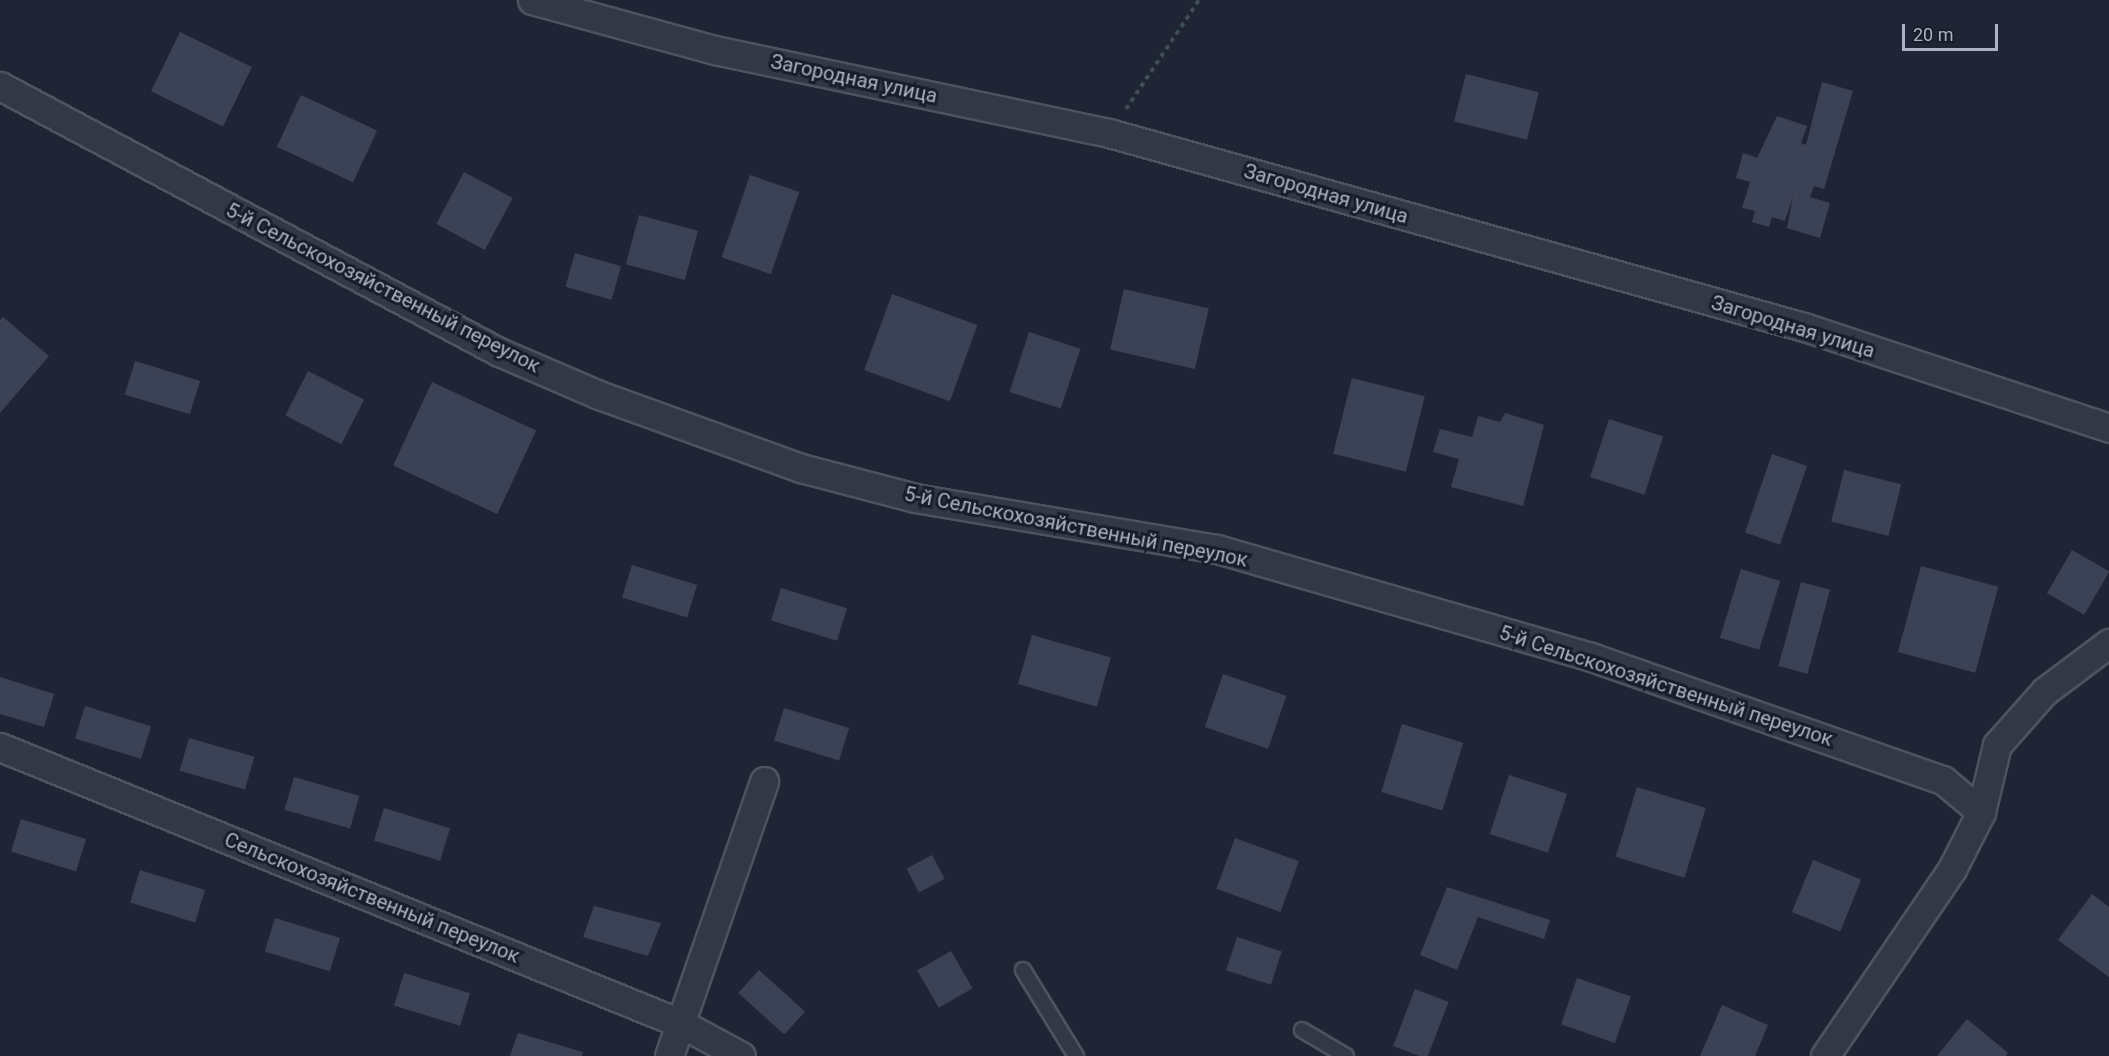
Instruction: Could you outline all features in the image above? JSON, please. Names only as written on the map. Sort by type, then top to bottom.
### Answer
[{"type":"street","name":"Загородная улица","points":[[532,0],[715,50],[1109,133],[1804,327],[2109,428]]},
{"type":"street","name":"5-й Сельскохозяйственный переулок","points":[[0,86],[499,352],[610,399],[801,468],[915,498],[1217,549],[1591,657],[1943,780],[1981,812]]},
{"type":"street","points":[[1825,1056],[1952,869],[1981,812],[1997,745],[2045,691],[2109,643]]},
{"type":"street","name":"Сельскохозяйственный переулок","points":[[0,747],[682,1024],[741,1056]]},
{"type":"street","points":[[669,1056],[682,1024],[764,781]]},
{"type":"lane","points":[[1023,970],[1076,1056]]},
{"type":"lane","points":[[1302,1030],[1346,1056]]},
{"type":"path","points":[[1109,133],[1199,0]]},
{"type":"building","points":[[180,32],[252,67],[223,126],[151,91]]},
{"type":"building","points":[[1466,74],[1539,92],[1527,140],[1454,122]]},
{"type":"building","points":[[1822,82],[1853,91],[1824,189],[1814,186],[1810,197],[1830,203],[1820,238],[1787,228],[1793,196],[1785,221],[1772,217],[1769,227],[1752,222],[1755,211],[1742,208],[1750,182],[1736,178],[1743,153],[1757,158],[1777,116],[1807,126],[1801,143],[1806,145]]},
{"type":"building","points":[[301,95],[377,130],[353,182],[277,147]]},
{"type":"building","points":[[464,172],[513,198],[485,250],[436,224]]},
{"type":"building","points":[[750,175],[799,192],[771,274],[722,257]]},
{"type":"building","points":[[639,215],[698,231],[685,280],[626,264]]},
{"type":"building","points":[[575,253],[621,266],[611,300],[565,287]]},
{"type":"building","points":[[1124,289],[1209,309],[1195,369],[1110,349]]},
{"type":"building","points":[[892,294],[978,325],[950,401],[864,370]]},
{"type":"building","points":[[3,317],[49,356],[0,413],[0,320]]},
{"type":"building","points":[[1029,332],[1080,349],[1061,409],[1010,392]]},
{"type":"building","points":[[135,361],[200,381],[190,414],[125,394]]},
{"type":"building","points":[[308,371],[364,400],[341,444],[285,416]]},
{"type":"building","points":[[1352,378],[1425,396],[1406,472],[1333,454]]},
{"type":"building","points":[[432,382],[536,431],[497,514],[393,465]]},
{"type":"building","points":[[1505,413],[1544,425],[1523,506],[1451,487],[1459,459],[1433,452],[1440,429],[1472,437],[1478,416],[1500,422]]},
{"type":"building","points":[[1609,419],[1663,437],[1644,495],[1590,477]]},
{"type":"building","points":[[1772,454],[1807,466],[1780,545],[1745,532]]},
{"type":"building","points":[[1844,470],[1901,484],[1888,536],[1831,521]]},
{"type":"building","points":[[2072,550],[2109,571],[2084,615],[2047,593]]},
{"type":"building","points":[[632,565],[697,585],[687,617],[622,598]]},
{"type":"building","points":[[1921,566],[1998,587],[1975,673],[1898,652]]},
{"type":"building","points":[[1741,569],[1780,581],[1759,650],[1720,638]]},
{"type":"building","points":[[1801,582],[1830,590],[1807,674],[1778,666]]},
{"type":"building","points":[[781,588],[847,608],[837,641],[771,621]]},
{"type":"building","points":[[1032,635],[1111,658],[1097,707],[1018,684]]},
{"type":"building","points":[[1223,674],[1286,696],[1268,749],[1205,727]]},
{"type":"building","points":[[0,677],[54,694],[44,727],[0,714]]},
{"type":"building","points":[[85,706],[151,726],[141,759],[75,739]]},
{"type":"building","points":[[784,708],[849,728],[839,760],[774,741]]},
{"type":"building","points":[[1402,724],[1463,743],[1442,811],[1381,792]]},
{"type":"building","points":[[189,738],[254,757],[245,789],[180,771]]},
{"type":"building","points":[[1509,775],[1567,794],[1548,853],[1490,834]]},
{"type":"building","points":[[294,777],[359,796],[350,828],[285,810]]},
{"type":"building","points":[[1637,787],[1706,808],[1685,878],[1616,857]]},
{"type":"building","points":[[384,808],[450,828],[440,861],[374,841]]},
{"type":"building","points":[[21,819],[86,839],[76,871],[11,852]]},
{"type":"building","points":[[1235,838],[1299,861],[1280,912],[1217,889]]},
{"type":"building","points":[[932,855],[945,879],[919,892],[906,869]]},
{"type":"building","points":[[1813,860],[1861,879],[1840,931],[1792,912]]},
{"type":"building","points":[[140,870],[205,890],[195,922],[130,903]]},
{"type":"building","points":[[1447,887],[1550,920],[1544,939],[1478,917],[1457,970],[1420,955]]},
{"type":"building","points":[[2092,894],[2109,907],[2109,977],[2058,940]]},
{"type":"building","points":[[594,906],[661,923],[648,956],[583,937]]},
{"type":"building","points":[[275,918],[340,938],[330,971],[265,951]]},
{"type":"building","points":[[1237,937],[1282,952],[1271,985],[1226,970]]},
{"type":"building","points":[[951,951],[972,988],[939,1008],[917,970]]},
{"type":"building","points":[[759,970],[805,1011],[784,1035],[738,993]]},
{"type":"building","points":[[404,973],[470,993],[460,1026],[394,1006]]},
{"type":"building","points":[[1577,978],[1631,997],[1615,1043],[1561,1024]]},
{"type":"building","points":[[1415,989],[1449,1002],[1428,1056],[1419,1056],[1393,1046]]},
{"type":"building","points":[[1722,1005],[1768,1025],[1755,1056],[1700,1056]]},
{"type":"building","points":[[1967,1019],[2008,1053],[2006,1056],[1937,1056]]},
{"type":"building","points":[[518,1033],[583,1052],[582,1056],[510,1056]]}]
